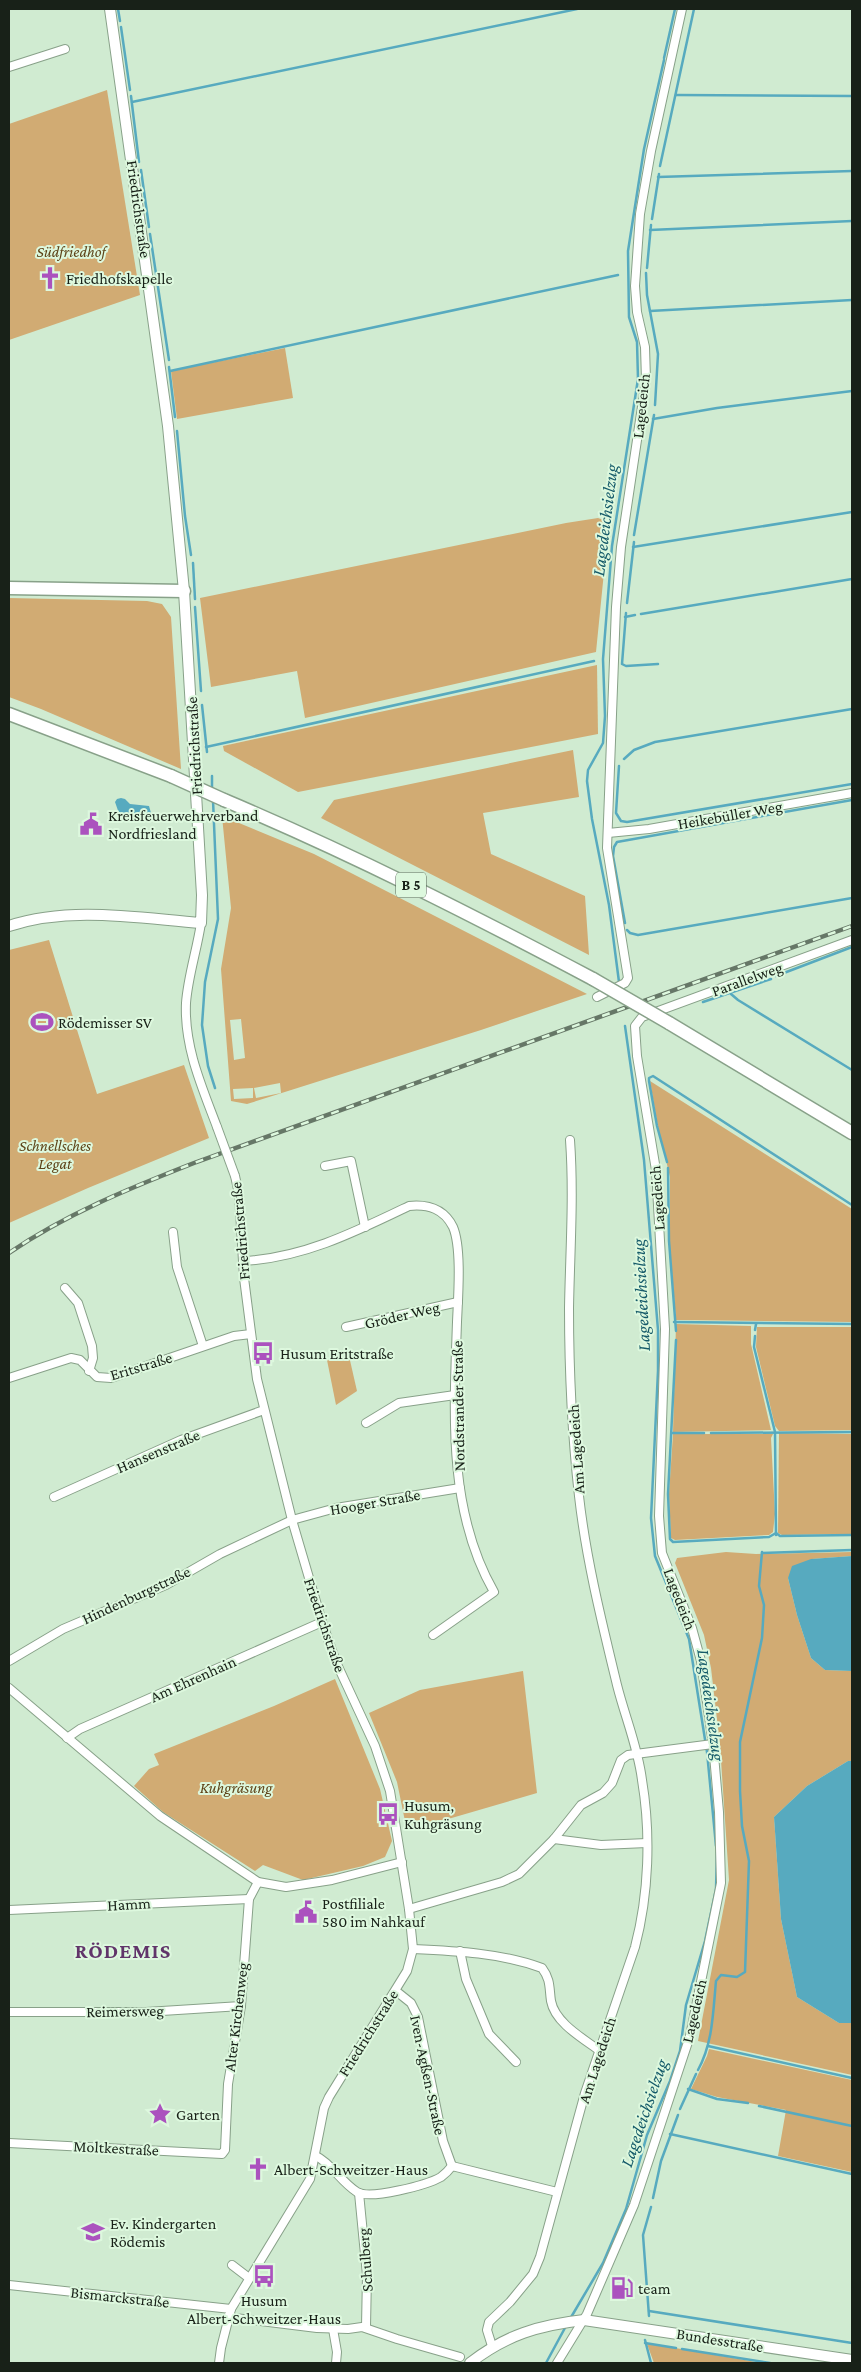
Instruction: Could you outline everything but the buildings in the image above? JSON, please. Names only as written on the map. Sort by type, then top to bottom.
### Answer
[{"type":"highway","points":[[9,588],[184,591]]},
{"type":"highway","name":"B 5","points":[[9,714],[172,776],[316,839],[430,894],[593,980],[669,1023],[852,1133]]},
{"type":"highway","points":[[9,719],[28,721]]},
{"type":"street","name":"Friedrichstraße","points":[[110,9],[168,426],[184,591],[202,895],[200,923],[186,1002],[186,1023],[194,1065],[235,1176],[242,1217],[243,1262],[251,1334],[257,1379],[264,1410],[292,1520],[322,1622],[336,1662],[385,1771],[402,1862],[413,1949],[407,1971],[396,1991],[352,2057],[329,2097],[324,2108],[316,2156],[310,2178],[231,2309],[219,2363]]},
{"type":"street","name":"Lagedeich","points":[[597,997],[625,983],[628,978],[609,860],[608,833],[618,587],[621,547],[646,380],[645,347],[637,312],[635,286],[637,251],[651,151],[682,9]]},
{"type":"street","points":[[9,67],[65,49]]},
{"type":"street","name":"Heikebüller Weg","points":[[608,833],[649,829],[852,794]]},
{"type":"street","points":[[9,926],[40,918],[92,914],[200,923]]},
{"type":"street","name":"Parallelweg","points":[[642,1017],[852,940]]},
{"type":"street","name":"Lagedeich","points":[[557,2363],[574,2333],[584,2320],[634,2205],[690,2036],[721,1883],[719,1812],[713,1744],[701,1661],[692,1628],[662,1553],[659,1516],[665,1329],[656,1170],[635,1036],[635,1026],[642,1017]]},
{"type":"street","name":"Am Lagedeich","points":[[492,2346],[487,2330],[489,2322],[510,2302],[533,2274],[540,2257],[586,2093],[642,1923],[646,1886],[647,1843],[643,1780],[609,1650],[579,1498],[574,1433],[569,1309],[573,1192],[570,1140]]},
{"type":"street","points":[[243,1262],[281,1257],[304,1251],[365,1227],[351,1161],[325,1166]]},
{"type":"street","name":"Nordstrander Straße","points":[[365,1227],[409,1206],[422,1204],[434,1207],[446,1215],[453,1229],[457,1247],[458,1302],[455,1440],[460,1488],[476,1553],[494,1592],[433,1635]]},
{"type":"street","points":[[173,1232],[177,1267],[203,1346]]},
{"type":"street","points":[[65,1288],[78,1303],[92,1346],[93,1358],[89,1371]]},
{"type":"street","name":"Gröder Weg","points":[[346,1328],[458,1302]]},
{"type":"street","name":"Eritstraße","points":[[9,1378],[71,1358],[80,1360],[97,1377],[111,1378],[234,1336],[251,1334]]},
{"type":"street","points":[[366,1423],[399,1403],[455,1396]]},
{"type":"street","name":"Hansenstraße","points":[[54,1497],[181,1440],[264,1410]]},
{"type":"street","name":"Hooger Straße","points":[[292,1520],[336,1508],[460,1488]]},
{"type":"street","name":"Hindenburgstraße","points":[[9,1661],[63,1629],[166,1584],[220,1554],[292,1520]]},
{"type":"street","name":"Am Ehrenhain","points":[[67,1738],[80,1728],[322,1622]]},
{"type":"street","points":[[9,1688],[160,1816],[258,1882],[286,1887],[296,1886],[332,1880],[402,1862]]},
{"type":"street","points":[[409,1909],[502,1882],[519,1874],[554,1839],[580,1805],[603,1793],[612,1783],[621,1760],[628,1755],[713,1744]]},
{"type":"street","points":[[554,1839],[601,1845],[647,1843]]},
{"type":"street","name":"Alter Kirchenweg","points":[[222,2154],[225,2150],[228,2084],[241,2006],[249,1899],[258,1882]]},
{"type":"street","name":"Hamm","points":[[9,1910],[249,1899]]},
{"type":"street","points":[[413,1949],[460,1951],[524,1962],[542,1968],[551,1984],[551,2002],[556,2013],[576,2033],[600,2051]]},
{"type":"street","points":[[460,1951],[466,1979],[488,2034],[516,2062]]},
{"type":"street","name":"Iven-Agßen-Straße","points":[[396,1991],[411,2003],[418,2017],[443,2141],[452,2166]]},
{"type":"street","name":"Reimersweg","points":[[9,2012],[146,2012],[241,2006]]},
{"type":"street","name":"Moltkestraße","points":[[9,2143],[222,2154]]},
{"type":"street","points":[[316,2156],[323,2160],[359,2193],[387,2192],[421,2184],[441,2177],[452,2166],[557,2192]]},
{"type":"street","name":"Schulberg","points":[[359,2193],[367,2276],[366,2327]]},
{"type":"street","points":[[232,2265],[249,2278]]},
{"type":"street","name":"Bismarckstraße","points":[[9,2285],[231,2309]]},
{"type":"street","points":[[228,2317],[333,2329],[366,2327],[396,2339],[460,2357]]},
{"type":"street","name":"Bundesstraße","points":[[470,2363],[492,2346],[530,2330],[560,2322],[584,2320],[852,2360]]},
{"type":"street","points":[[333,2329],[337,2352],[336,2363]]},
{"type":"green space","name":"Südfriedhof","points":[[107,90],[140,295],[9,340],[9,124]]},
{"type":"green space","points":[[285,348],[293,398],[177,419],[171,371]]},
{"type":"green space","points":[[598,518],[609,522],[596,652],[305,718],[297,671],[211,687],[200,598]]},
{"type":"green space","points":[[9,598],[147,601],[162,604],[171,617],[181,769],[9,697]]},
{"type":"green space","points":[[597,665],[598,734],[298,792],[224,751],[223,746]]},
{"type":"green space","points":[[573,750],[579,797],[483,813],[491,854],[585,896],[589,955],[321,818],[334,800]]},
{"type":"green space","points":[[222,816],[314,854],[587,994],[481,1030],[247,1104],[231,1101],[221,969],[231,908]],"holes":[[[241,1019],[245,1058],[234,1060],[230,1020]],[[280,1083],[281,1093],[256,1098],[254,1088]],[[253,1088],[253,1098],[234,1099],[233,1089]]]},
{"type":"green space","name":"Schnellsches Legat","points":[[49,940],[97,1094],[184,1065],[209,1138],[9,1223],[9,950]]},
{"type":"green space","points":[[650,1081],[852,1209],[852,1322],[676,1320],[670,1249],[670,1177],[658,1127]]},
{"type":"green space","points":[[676,1324],[751,1326],[751,1344],[771,1430],[673,1432]]},
{"type":"green space","points":[[757,1327],[852,1327],[852,1430],[779,1431],[775,1426],[756,1347]]},
{"type":"green space","points":[[349,1356],[357,1391],[336,1405],[327,1360]]},
{"type":"green space","points":[[779,1433],[852,1434],[852,1534],[782,1535],[778,1533]]},
{"type":"green space","points":[[673,1434],[773,1434],[771,1438],[775,1514],[773,1532],[769,1535],[675,1540],[671,1538],[669,1494]]},
{"type":"green space","points":[[726,1552],[756,1554],[852,1552],[852,1556],[812,1559],[788,1578],[797,1615],[811,1658],[825,1670],[852,1671],[852,1761],[848,1761],[807,1786],[774,1817],[781,1919],[797,1997],[839,2023],[852,2023],[852,2075],[698,2041],[729,1880],[720,1745],[711,1668],[704,1635],[675,1563],[677,1558]]},
{"type":"green space","points":[[523,1671],[537,1793],[407,1831],[397,1782],[369,1713],[420,1690]]},
{"type":"green space","name":"Kuhgräsung","points":[[335,1679],[380,1789],[392,1841],[385,1857],[363,1866],[303,1880],[263,1865],[255,1871],[163,1812],[134,1786],[149,1769],[159,1765],[154,1754],[274,1706]]},
{"type":"green space","points":[[709,2049],[852,2080],[852,2172],[778,2156],[786,2110],[717,2097],[691,2089]]},
{"type":"green space","points":[[647,2344],[658,2345],[762,2363],[654,2363]]},
{"type":"water","points":[[121,798],[130,804],[149,806],[151,813],[122,822],[115,802]]},
{"type":"water","points":[[852,1556],[852,1671],[825,1670],[811,1658],[797,1615],[788,1578],[792,1566],[811,1559]]},
{"type":"water","points":[[848,1761],[852,1761],[852,2023],[839,2023],[797,1997],[781,1919],[774,1817],[807,1786]]},
{"type":"waterway","points":[[118,9],[120,21]]},
{"type":"waterway","points":[[132,102],[577,9]]},
{"type":"waterway","name":"Lagedeichsielzug","points":[[664,58],[675,9]]},
{"type":"waterway","points":[[660,166],[694,9]]},
{"type":"waterway","points":[[121,27],[130,90]]},
{"type":"waterway","name":"Lagedeichsielzug","points":[[619,982],[609,905],[592,819],[587,781],[588,770],[603,743],[605,716],[603,659],[612,546],[638,379],[637,342],[629,317],[628,251],[644,149],[664,60]]},
{"type":"waterway","points":[[676,95],[852,96]]},
{"type":"waterway","points":[[131,96],[139,162]]},
{"type":"waterway","points":[[141,170],[149,227]]},
{"type":"waterway","points":[[658,177],[852,171]]},
{"type":"waterway","points":[[652,219],[659,174]]},
{"type":"waterway","points":[[650,230],[852,221]]},
{"type":"waterway","points":[[647,268],[651,225]]},
{"type":"waterway","points":[[150,234],[169,360]]},
{"type":"waterway","points":[[646,273],[647,295],[658,354],[655,405]]},
{"type":"waterway","points":[[170,371],[618,275]]},
{"type":"waterway","points":[[650,311],[852,300]]},
{"type":"waterway","points":[[169,367],[175,417]]},
{"type":"waterway","points":[[653,419],[717,408],[852,391]]},
{"type":"waterway","points":[[634,535],[654,415]]},
{"type":"waterway","points":[[177,431],[185,516],[191,555]]},
{"type":"waterway","points":[[633,547],[852,512]]},
{"type":"waterway","points":[[627,603],[634,542]]},
{"type":"waterway","points":[[193,563],[195,599]]},
{"type":"waterway","points":[[641,614],[852,579]]},
{"type":"waterway","points":[[195,607],[201,691]]},
{"type":"waterway","points":[[626,613],[622,664],[626,666],[658,664]]},
{"type":"waterway","points":[[625,617],[635,615]]},
{"type":"waterway","points":[[206,747],[594,661]]},
{"type":"waterway","points":[[202,705],[207,752]]},
{"type":"waterway","points":[[624,759],[634,750],[655,742],[852,709]]},
{"type":"waterway","points":[[619,766],[616,813],[621,821],[627,822],[852,784]]},
{"type":"waterway","points":[[212,776],[212,789]]},
{"type":"waterway","points":[[213,800],[218,919],[205,982],[202,1025],[208,1066],[215,1088]]},
{"type":"waterway","points":[[625,923],[613,856],[614,847],[617,842],[852,800]]},
{"type":"waterway","points":[[627,930],[638,935],[852,898]]},
{"type":"waterway","points":[[776,976],[852,947]]},
{"type":"waterway","points":[[703,1002],[771,979]]},
{"type":"waterway","points":[[731,994],[852,1070]]},
{"type":"waterway","name":"Lagedeichsielzug","points":[[625,1026],[644,1160],[658,1330],[658,1371],[651,1518],[655,1556],[689,1639],[707,1752],[716,1846]]},
{"type":"waterway","points":[[667,1162],[657,1126],[649,1081],[649,1078],[653,1076],[852,1205]]},
{"type":"waterway","points":[[668,1168],[669,1241],[676,1331]]},
{"type":"waterway","points":[[674,1322],[852,1324]]},
{"type":"waterway","points":[[755,1330],[756,1324]]},
{"type":"waterway","points":[[755,1336],[754,1347],[775,1432],[776,1535]]},
{"type":"waterway","points":[[676,1340],[668,1494],[670,1539],[673,1542],[769,1537],[776,1533],[780,1536],[852,1535]]},
{"type":"waterway","points":[[711,1433],[852,1432]]},
{"type":"waterway","points":[[672,1433],[704,1433]]},
{"type":"waterway","points":[[762,1553],[852,1550]]},
{"type":"waterway","points":[[698,2070],[707,2049],[713,2016],[716,1981],[721,1975],[737,1977],[745,1972],[749,1861],[742,1826],[740,1742],[762,1638],[764,1605],[759,1586],[762,1552]]},
{"type":"waterway","name":"Lagedeichsielzug","points":[[570,2319],[603,2263],[626,2209],[647,2135],[670,2081],[680,2051],[686,2005],[705,1941],[716,1889],[717,1852]]},
{"type":"waterway","points":[[708,2046],[852,2078]]},
{"type":"waterway","points":[[680,2109],[696,2074]]},
{"type":"waterway","points":[[688,2089],[717,2099],[748,2103]]},
{"type":"waterway","points":[[759,2106],[852,2126]]},
{"type":"waterway","points":[[653,2198],[661,2161],[678,2115]]},
{"type":"waterway","points":[[670,2134],[852,2174]]},
{"type":"waterway","points":[[649,2316],[643,2235],[651,2207]]},
{"type":"waterway","points":[[649,2311],[852,2343]]},
{"type":"waterway","name":"Lagedeichsielzug","points":[[546,2363],[566,2326]]},
{"type":"waterway","points":[[645,2340],[651,2363]]},
{"type":"waterway","points":[[645,2343],[676,2348]]},
{"type":"waterway","points":[[682,2349],[770,2363]]},
{"type":"railway","points":[[9,1253],[76,1214],[122,1192],[194,1163],[852,926]]},
{"type":"place","name":"Friedhofskapelle","points":[[50,278]]},
{"type":"place","name":"Kreisfeuerwehrverband Nordfriesland","points":[[91,824]]},
{"type":"place","name":"Rödemisser SV","points":[[42,1022]]},
{"type":"place","name":"Husum Eritstraße","points":[[263,1353]]},
{"type":"place","name":"Husum, Kuhgräsung","points":[[388,1814]]},
{"type":"place","name":"Postfiliale 580 im Nahkauf","points":[[306,1912]]},
{"type":"place","name":"Garten","points":[[160,2114]]},
{"type":"place","name":"Albert-Schweitzer-Haus","points":[[258,2169]]},
{"type":"place","name":"Ev. Kindergarten Rödemis","points":[[93,2232]]},
{"type":"place","name":"Husum Albert-Schweitzer-Haus","points":[[264,2276]]},
{"type":"place","name":"team","points":[[622,2288]]},
{"type":"district","name":"RÖDEMIS","points":[[123,1951]]}]
